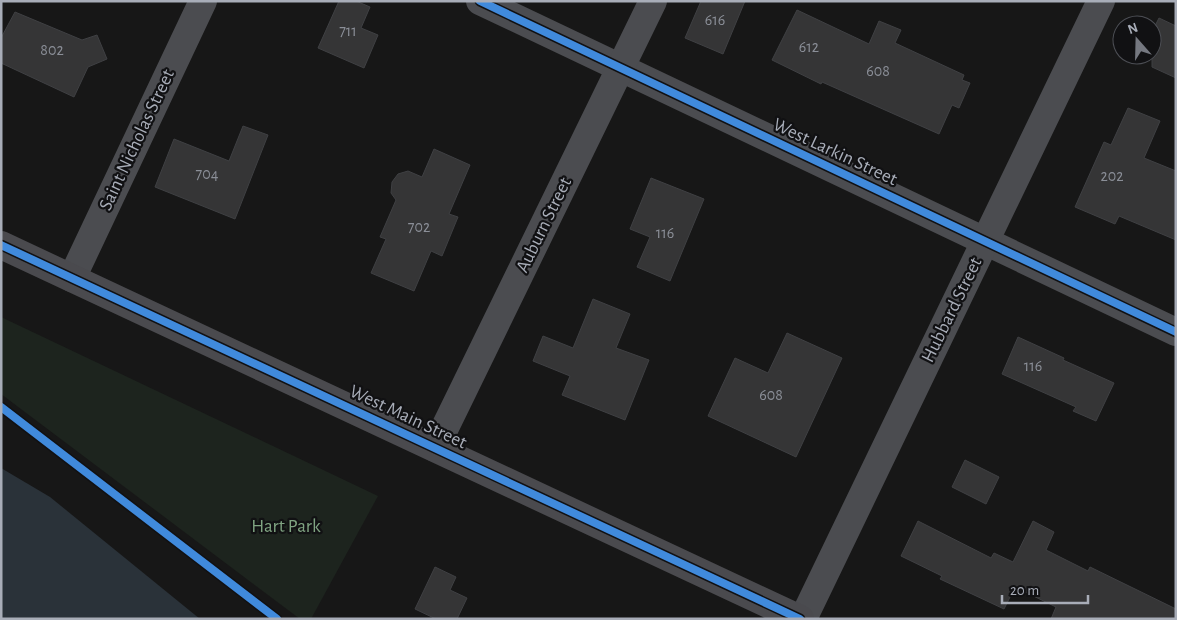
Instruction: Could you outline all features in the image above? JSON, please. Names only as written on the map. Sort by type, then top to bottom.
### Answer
[{"type":"street","name":"Saint Nicholas Street","points":[[72,278],[202,1]]},
{"type":"street","name":"West Larkin Street","points":[[480,1],[1176,332]]},
{"type":"street","name":"Auburn Street","points":[[435,448],[653,1]]},
{"type":"street","name":"Hubbard Street","points":[[802,619],[1101,1]]},
{"type":"street","name":"West Main Street","points":[[1,245],[802,619]]},
{"type":"green space","name":"Hart Park","points":[[1,317],[378,496],[311,619],[300,619],[1,394]]},
{"type":"shaded area","points":[[1,468],[50,497],[200,619],[1,619]]},
{"type":"building","points":[[339,1],[356,1],[370,7],[361,28],[378,35],[364,68],[318,48]]},
{"type":"building","points":[[701,1],[745,1],[723,54],[685,38]]},
{"type":"building","points":[[797,10],[869,44],[879,21],[901,30],[895,43],[964,75],[962,80],[970,83],[959,108],[952,105],[939,134],[822,82],[821,84],[772,60]]},
{"type":"building","points":[[15,12],[82,40],[97,35],[107,59],[88,67],[74,97],[1,63],[1,38]]},
{"type":"building","points":[[1162,19],[1176,26],[1176,78],[1152,67],[1152,65],[1162,65]]},
{"type":"building","points":[[1128,108],[1160,121],[1144,158],[1176,171],[1176,240],[1119,216],[1115,224],[1075,207],[1104,142],[1111,145]]},
{"type":"building","points":[[243,126],[268,135],[235,219],[155,187],[174,139],[229,161]]},
{"type":"building","points":[[434,149],[470,165],[449,214],[458,217],[442,256],[431,251],[414,291],[371,273],[386,239],[380,237],[396,200],[391,193],[392,182],[398,174],[408,171],[422,177]]},
{"type":"building","points":[[651,178],[704,199],[670,281],[637,267],[650,237],[630,229]]},
{"type":"building","points":[[593,299],[630,314],[616,348],[649,360],[625,420],[562,395],[570,376],[533,361],[543,336],[573,348]]},
{"type":"building","points":[[787,333],[842,358],[796,457],[708,416],[735,358],[768,373]]},
{"type":"building","points":[[1018,337],[1114,383],[1096,421],[1073,411],[1076,407],[1002,374]]},
{"type":"building","points":[[965,460],[999,477],[986,504],[952,487]]},
{"type":"building","points":[[918,521],[991,558],[994,553],[1013,562],[1033,521],[1054,532],[1046,550],[1088,571],[1090,567],[1176,609],[1176,619],[1051,619],[1056,607],[1015,587],[1004,609],[940,579],[942,576],[901,556]]},
{"type":"building","points":[[435,567],[456,577],[450,590],[467,598],[457,619],[436,619],[415,609]]},
{"type":"cycle path","points":[[480,1],[1176,332]]},
{"type":"cycle path","points":[[1,245],[800,619]]},
{"type":"cycle path","points":[[1,407],[277,619]]}]
